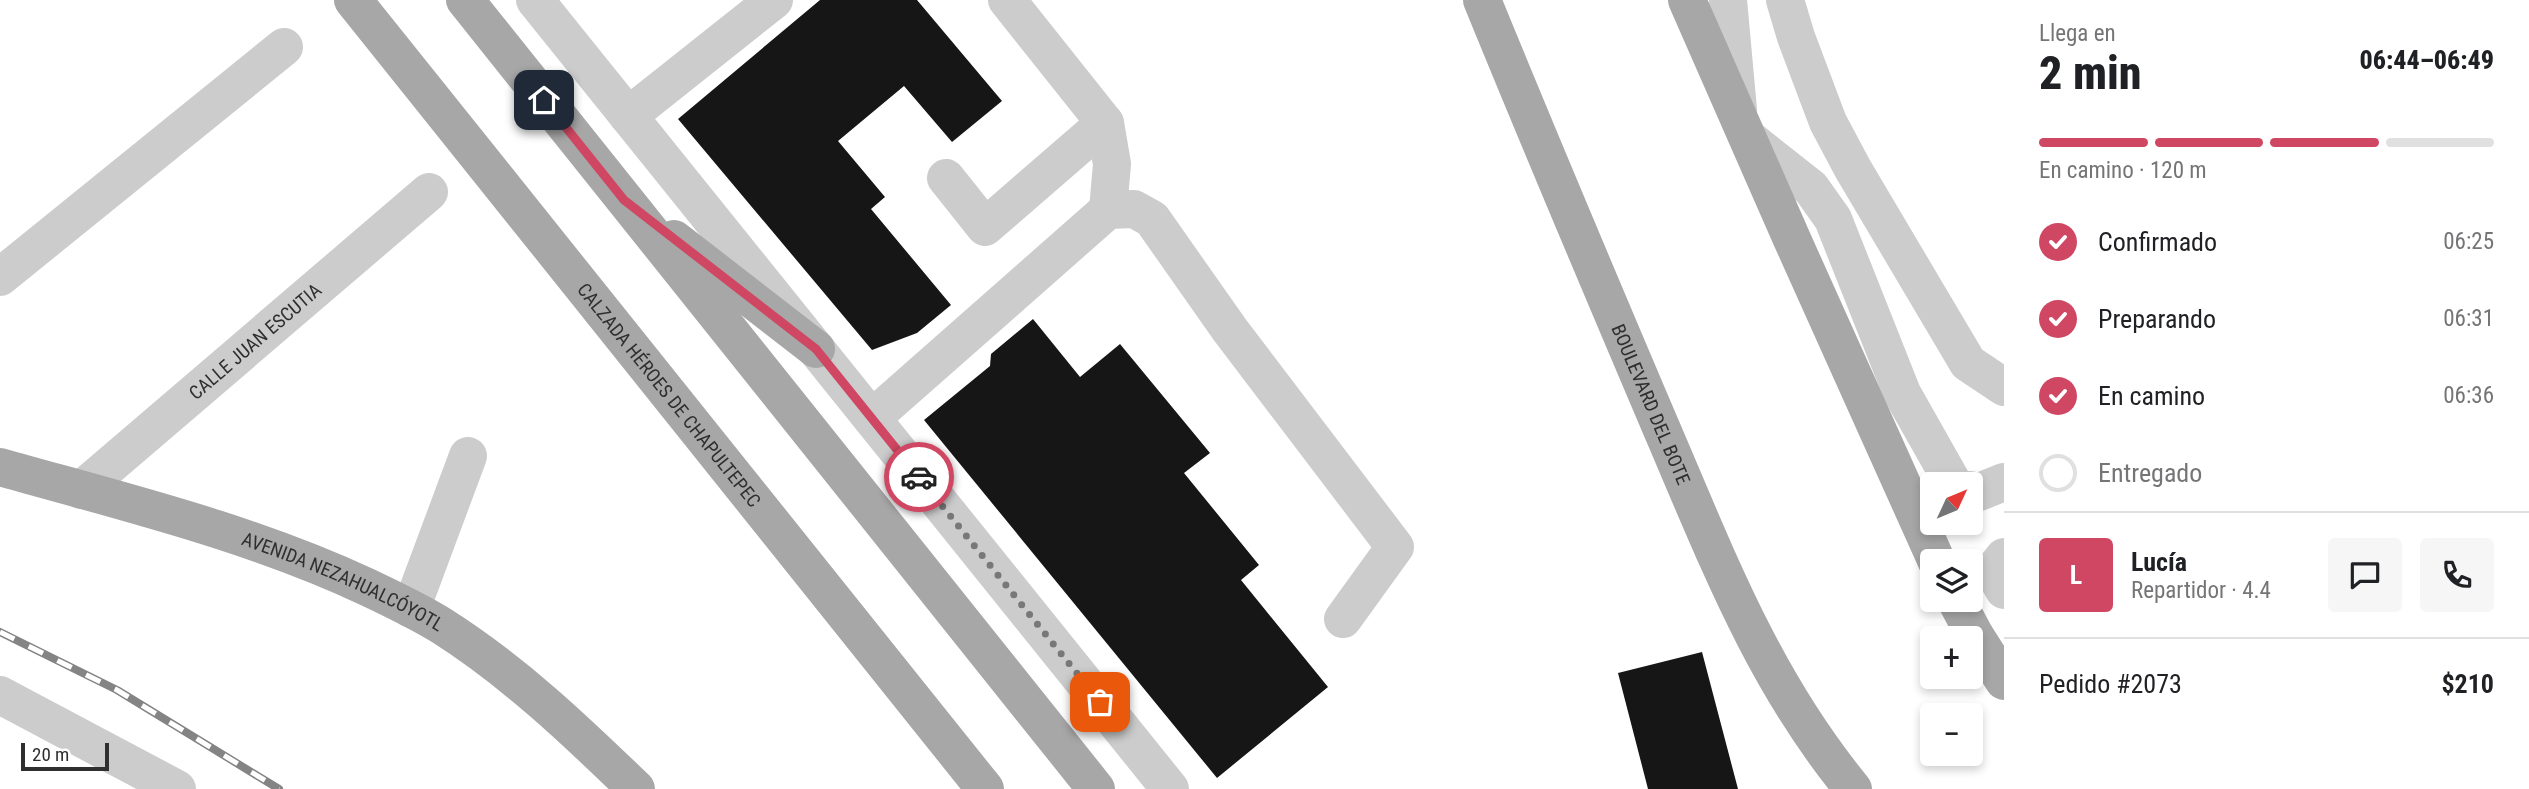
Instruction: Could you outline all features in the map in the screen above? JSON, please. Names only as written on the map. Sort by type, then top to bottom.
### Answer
[{"type":"main road","name":"CALZADA HÉROES DE CHAPULTEPEC","points":[[353,0],[985,789]]},
{"type":"main road","points":[[464,0],[1096,789]]},
{"type":"main road","name":"BOULEVARD DEL BOTE","points":[[1482,0],[1733,596],[1771,671],[1807,730],[1853,789]]},
{"type":"main road","points":[[1508,0],[1532,123]]},
{"type":"main road","points":[[1687,0],[1931,549]]},
{"type":"main road","points":[[624,200],[816,349]]},
{"type":"main road","name":"AVENIDA NEZAHUALCÓYOTL","points":[[0,467],[183,516],[331,570],[411,609],[441,625],[490,659],[579,734],[636,789]]},
{"type":"main road","points":[[1962,612],[2004,681]]},
{"type":"street","points":[[535,0],[1170,789]]},
{"type":"street","points":[[628,116],[774,0]]},
{"type":"street","points":[[1007,0],[1105,123],[1112,164],[1108,210]]},
{"type":"street","points":[[1728,0],[1744,127],[1811,188],[1833,219],[1902,393],[1947,472]]},
{"type":"street","points":[[1785,0],[1828,122],[1853,169],[1968,363],[2004,387]]},
{"type":"street","points":[[0,277],[284,47]]},
{"type":"street","points":[[946,178],[985,227],[1105,123]]},
{"type":"street","name":"CALLE JUAN ESCUTIA","points":[[81,490],[429,192]]},
{"type":"street","points":[[872,418],[1108,210],[1134,209],[1152,219],[1230,330],[1395,547],[1343,619]]},
{"type":"street","points":[[411,609],[468,456]]},
{"type":"street","points":[[1983,490],[2004,482]]},
{"type":"street","points":[[2004,557],[1993,572],[2004,590]]},
{"type":"street","points":[[6,705],[177,789]]},
{"type":"street","points":[[1807,730],[1830,789]]},
{"type":"building","points":[[820,0],[917,0],[1002,101],[952,142],[904,86],[838,141],[885,197],[871,209],[951,305],[917,333],[872,350],[678,119]]},
{"type":"building","points":[[1033,319],[1080,377],[1120,344],[1210,453],[1184,473],[1259,565],[1241,580],[1328,687],[1217,778],[924,420],[990,366],[991,354]]},
{"type":"building","points":[[1702,652],[1738,789],[1648,789],[1618,673]]},
{"type":"railway","points":[[0,632],[117,690],[279,789]]},
{"type":"way so far","points":[[919,477],[1100,702]]},
{"type":"route","points":[[544,100],[624,200],[816,349],[919,477]]}]
